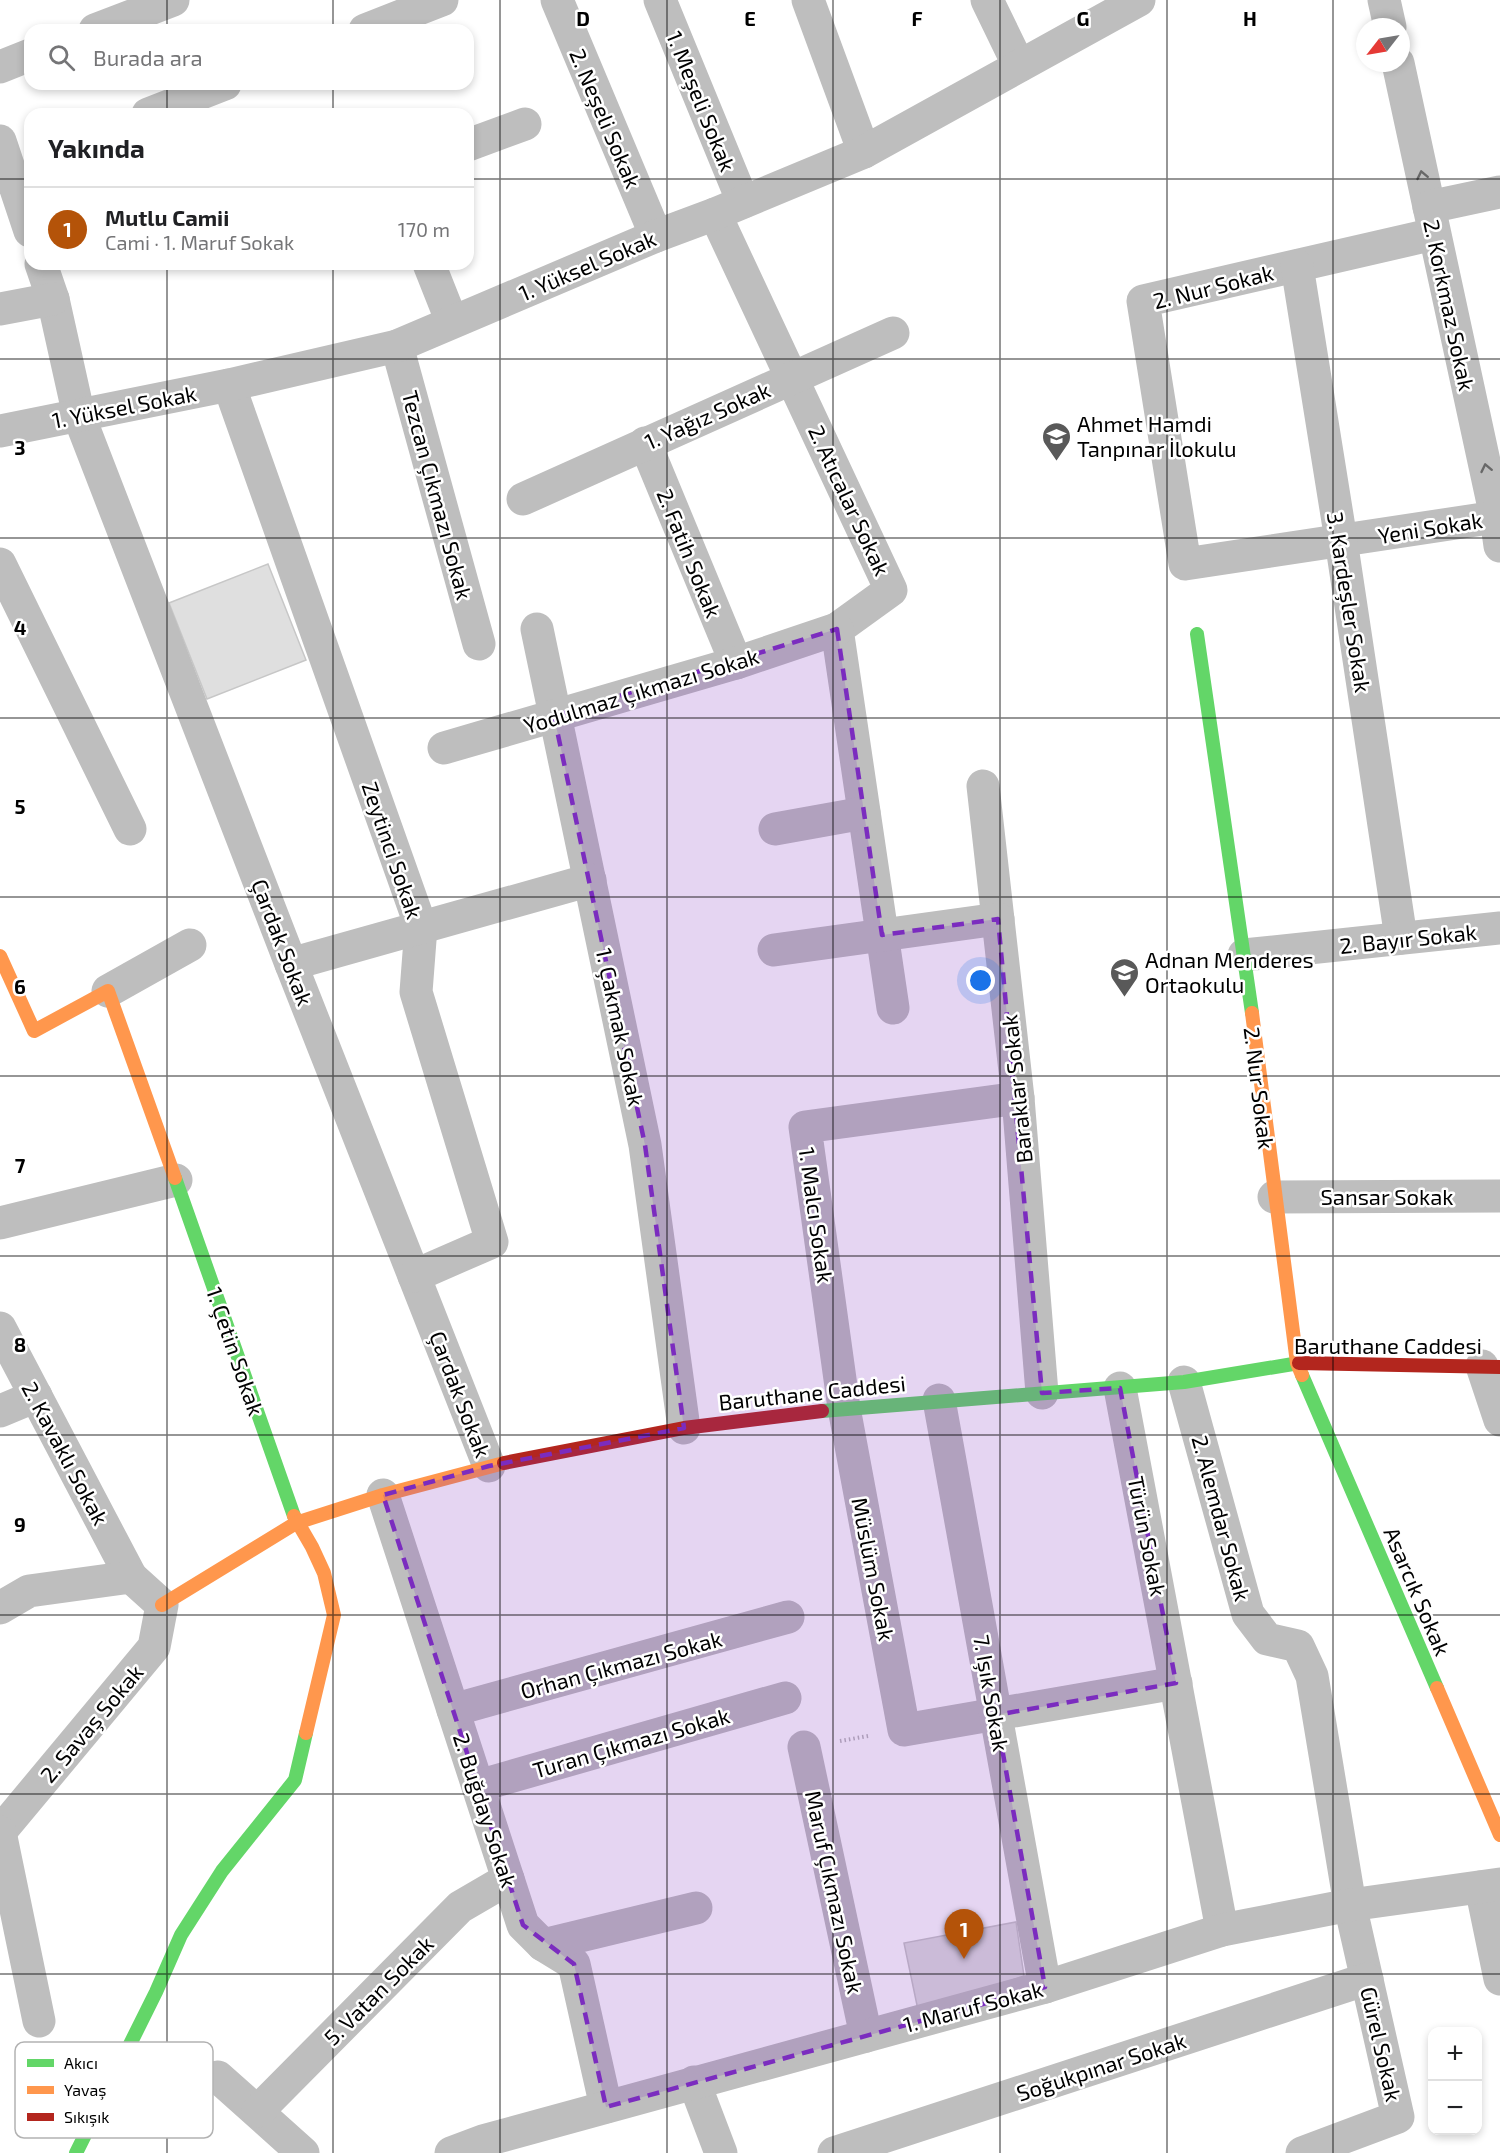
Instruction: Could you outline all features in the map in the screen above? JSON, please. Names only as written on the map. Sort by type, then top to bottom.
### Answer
[{"type":"street","points":[[111,24],[173,0]]},
{"type":"street","points":[[380,24],[442,0]]},
{"type":"street","name":"2. Neşeli Sokak","points":[[557,0],[656,236]]},
{"type":"street","name":"1. Meşeli Sokak","points":[[660,0],[729,208]]},
{"type":"street","points":[[808,0],[864,152]]},
{"type":"street","points":[[987,0],[1019,66]]},
{"type":"street","name":"1. Yüksel Sokak","points":[[0,431],[229,385],[397,346],[656,236],[864,152],[1138,0]]},
{"type":"street","points":[[1384,0],[1388,18]]},
{"type":"street","points":[[0,67],[24,57]]},
{"type":"street","name":"2. Korkmaz Sokak","points":[[1400,72],[1498,532]]},
{"type":"street","points":[[163,108],[210,90]]},
{"type":"street","points":[[474,143],[525,124]]},
{"type":"street","points":[[13,156],[24,205]]},
{"type":"street","name":"2. Nur Sokak","points":[[1185,564],[1143,301],[1297,266],[1432,220],[1500,192]]},
{"type":"street","name":"2. Atıcalar Sokak","points":[[729,208],[792,377],[891,590],[837,629]]},
{"type":"street","name":"3. Kardeşler Sokak","points":[[1297,266],[1401,938]]},
{"type":"street","name":"Çardak Sokak","points":[[43,270],[53,299],[80,416],[291,964],[489,1466]]},
{"type":"street","points":[[431,270],[452,322]]},
{"type":"street","points":[[0,309],[53,299]]},
{"type":"street","name":"1. Yağız Sokak","points":[[523,499],[893,333]]},
{"type":"street","name":"Tezcan Çıkmazı Sokak","points":[[397,346],[479,644]]},
{"type":"street","name":"Zeytinci Sokak","points":[[229,385],[421,927],[416,992],[492,1242],[414,1276]]},
{"type":"street","name":"2. Fatih Sokak","points":[[645,443],[736,663]]},
{"type":"street","name":"Yeni Sokak","points":[[1185,564],[1341,540],[1498,532]]},
{"type":"street","points":[[0,564],[130,829]]},
{"type":"street","name":"1. Çakmak Sokak","points":[[537,629],[645,1145],[684,1428]]},
{"type":"street","points":[[837,629],[892,1008]]},
{"type":"street","name":"Yodulmaz Çıkmazı Sokak","points":[[444,748],[736,663],[837,629]]},
{"type":"street","name":"2. Nur Sokak","points":[[1197,634],[1244,955],[1297,1363]]},
{"type":"street","name":"Baraklar Sokak","points":[[983,786],[1018,1098],[1042,1394]]},
{"type":"street","points":[[775,829],[864,813]]},
{"type":"street","points":[[291,964],[590,880]]},
{"type":"street","points":[[774,950],[998,919]]},
{"type":"street","name":"2. Bayır Sokak","points":[[1244,955],[1500,928]]},
{"type":"street","points":[[0,956],[34,1031],[190,945]]},
{"type":"street","name":"1. Çetin Sokak","points":[[108,991],[296,1523],[312,1547],[324,1573],[334,1615],[295,1780],[222,1871],[186,1927],[131,2042]]},
{"type":"street","name":"1. Malcı Sokak","points":[[844,1408],[805,1127],[1018,1098]]},
{"type":"street","points":[[0,1223],[176,1180]]},
{"type":"street","name":"Sansar Sokak","points":[[1274,1197],[1500,1196]]},
{"type":"street","name":"2. Kavaklı Sokak","points":[[0,1328],[131,1577]]},
{"type":"street","name":"Baruthane Caddesi","points":[[162,1605],[296,1523],[383,1495],[489,1466],[684,1428],[844,1408],[1184,1383],[1297,1363],[1491,1367]]},
{"type":"street","name":"Asarcık Sokak","points":[[1297,1363],[1500,1835]]},
{"type":"street","points":[[1491,1367],[1500,1420]]},
{"type":"street","name":"2. Alemdar Sokak","points":[[1184,1383],[1248,1614],[1267,1639],[1298,1646],[1312,1676],[1350,1905]]},
{"type":"street","name":"Türün Sokak","points":[[1120,1388],[1222,1930]]},
{"type":"street","points":[[0,1412],[36,1396]]},
{"type":"street","name":"7. Işık Sokak","points":[[939,1400],[1045,1987]]},
{"type":"street","name":"Müslüm Sokak","points":[[844,1408],[904,1730]]},
{"type":"street","name":"2. Buğday Sokak","points":[[383,1495],[523,1925],[543,1945],[574,1964],[606,2106]]},
{"type":"street","points":[[0,1608],[29,1591],[131,1577],[162,1605]]},
{"type":"street","name":"2. Savaş Sokak","points":[[0,1832],[154,1647],[162,1605]]},
{"type":"street","name":"Orhan Çıkmazı Sokak","points":[[453,1710],[789,1617]]},
{"type":"street","points":[[904,1730],[1176,1683]]},
{"type":"street","name":"Turan Çıkmazı Sokak","points":[[478,1786],[785,1698]]},
{"type":"street","name":"Maruf Çıkmazı Sokak","points":[[804,1747],[866,2036]]},
{"type":"street","points":[[0,1832],[39,2021]]},
{"type":"street","name":"5. Vatan Sokak","points":[[258,2111],[460,1908],[508,1879]]},
{"type":"street","points":[[1490,1886],[1500,1979]]},
{"type":"street","name":"1. Maruf Sokak","points":[[451,2153],[483,2140],[1045,1987],[1222,1930],[1350,1905],[1490,1886]]},
{"type":"street","name":"Gürel Sokak","points":[[1302,2153],[1398,2117],[1350,1905]]},
{"type":"street","points":[[543,1945],[696,1908]]},
{"type":"street","name":"Soğukpınar Sokak","points":[[834,2153],[1367,1979]]},
{"type":"street","points":[[218,2077],[303,2153]]},
{"type":"street","points":[[694,2082],[721,2153]]},
{"type":"street","name":"1. Çetin Sokak","points":[[76,2153],[83,2138]]},
{"type":"path","points":[[804,1747],[904,1730]]},
{"type":"highlighted area","points":[[837,629],[882,935],[998,919],[1042,1393],[1120,1388],[1176,1683],[996,1715],[1045,1987],[606,2107],[574,1964],[523,1925],[383,1495],[489,1466],[684,1428],[645,1145],[554,716]]},
{"type":"building","points":[[268,564],[306,660],[207,699],[169,603]]},
{"type":"building","points":[[1016,1922],[1024,1976],[918,2010],[904,1943]]},
{"type":"traffic: fast","points":[[1197,634],[1252,1013]]},
{"type":"traffic: fast","points":[[175,1178],[294,1516]]},
{"type":"traffic: fast","points":[[822,1411],[1184,1382],[1299,1363]]},
{"type":"traffic: fast","points":[[1302,1375],[1437,1688]]},
{"type":"traffic: fast","points":[[131,2042],[181,1935],[222,1871],[295,1780],[306,1733]]},
{"type":"traffic: fast","points":[[76,2153],[83,2138]]},
{"type":"traffic: slow","points":[[0,956],[34,1031],[108,991],[175,1178]]},
{"type":"traffic: slow","points":[[1252,1013],[1297,1363],[1302,1375]]},
{"type":"traffic: slow","points":[[162,1605],[296,1523],[383,1495],[504,1463]]},
{"type":"traffic: slow","points":[[294,1516],[324,1573],[334,1615],[306,1733]]},
{"type":"traffic: slow","points":[[1437,1688],[1500,1835]]},
{"type":"traffic: jam","points":[[1299,1363],[1500,1367]]},
{"type":"traffic: jam","points":[[504,1463],[684,1428],[822,1411]]},
{"type":"place","name":"Ahmet Hamdi Tanpınar İlokulu","points":[[1056,462]]},
{"type":"place","name":"Adnan Menderes Ortaokulu","points":[[1124,998]]},
{"type":"place","name":"Mutlu Camii","points":[[964,1959]]}]
